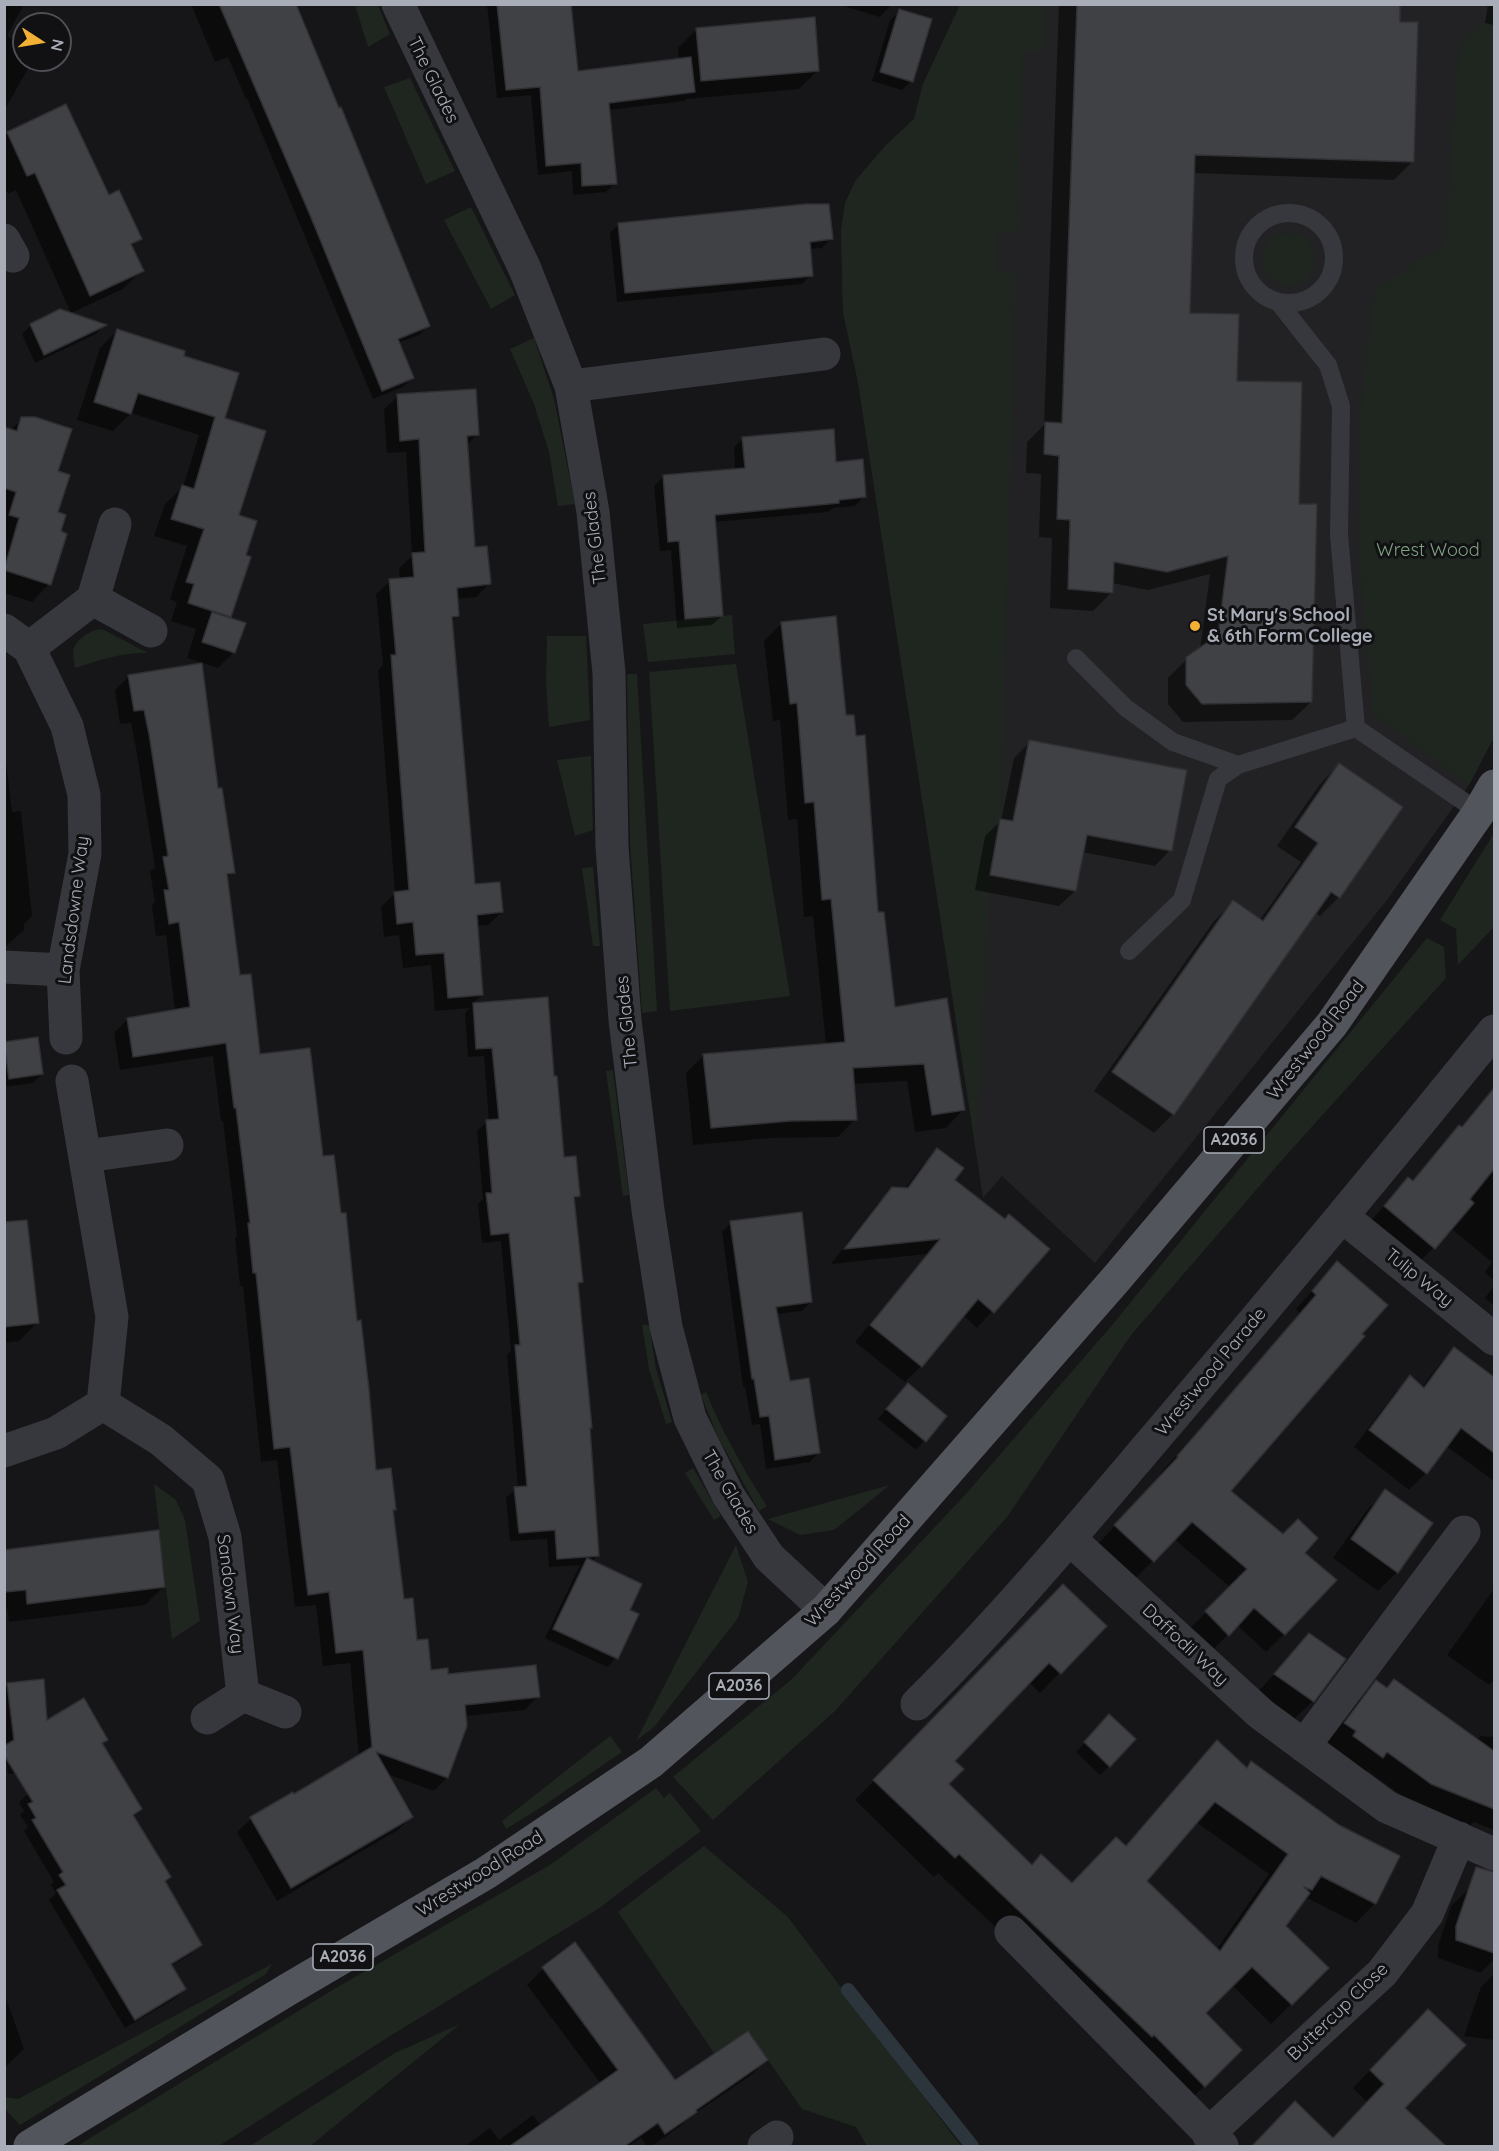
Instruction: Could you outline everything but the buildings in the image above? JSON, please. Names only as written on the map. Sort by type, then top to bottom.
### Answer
[{"type":"main road","name":"Wrestwood Road","points":[[30,2146],[287,1989],[486,1873],[622,1782],[651,1762],[826,1610],[1116,1279],[1332,1024],[1487,799]]},
{"type":"street","name":"The Glades","points":[[398,4],[525,269],[571,386],[595,523],[609,673],[612,848],[626,1020],[648,1210],[666,1327],[690,1418],[728,1495],[769,1557],[826,1610]]},
{"type":"street","points":[[571,386],[824,354]]},
{"type":"street","points":[[115,524],[93,599],[151,631]]},
{"type":"street","name":"Landsdowne Way","points":[[66,1038],[63,970],[85,854],[84,795],[67,726],[17,639],[93,599]]},
{"type":"street","points":[[4,967],[63,970]]},
{"type":"street","name":"Wrestwood Parade","points":[[916,1704],[951,1670],[1070,1539],[1343,1217],[1494,1031]]},
{"type":"street","points":[[4,1451],[56,1433],[102,1404],[111,1317],[72,1081]]},
{"type":"street","points":[[86,1156],[167,1145]]},
{"type":"street","name":"Tulip Way","points":[[1343,1217],[1494,1339]]},
{"type":"street","name":"Sandown Way","points":[[102,1404],[161,1440],[208,1480],[225,1537],[243,1695]]},
{"type":"street","points":[[1304,1746],[1464,1532]]},
{"type":"street","name":"Daffodil Way","points":[[1070,1539],[1261,1714],[1304,1746],[1387,1807],[1494,1854]]},
{"type":"street","points":[[207,1718],[243,1695],[285,1712]]},
{"type":"street","name":"Buttercup Close","points":[[1011,1932],[1215,2140],[1382,1973],[1427,1914],[1459,1838]]},
{"type":"lane","points":[[1279,303],[1298,302],[1316,295],[1328,280],[1334,262],[1333,245],[1324,230],[1312,219],[1296,213],[1279,213],[1263,220],[1251,232],[1244,248],[1244,266],[1250,282],[1262,295],[1279,303],[1328,365],[1341,406],[1339,535],[1356,728]]},
{"type":"lane","points":[[1076,658],[1126,708],[1173,742],[1238,765]]},
{"type":"lane","points":[[1130,951],[1182,900],[1218,779],[1238,765],[1356,728],[1487,799]]},
{"type":"shaded area","name":"St Mary's School & 6th Form College","points":[[960,5],[1494,5],[1494,737],[1469,785],[1387,900],[1095,1263],[1002,1176],[983,1198],[858,382],[843,312],[841,230],[845,203],[856,180],[886,145],[914,119],[923,84]]},
{"type":"green space","points":[[355,5],[378,5],[390,34],[368,47]]},
{"type":"green space","points":[[960,5],[1045,5],[1043,51],[1023,51],[1018,233],[996,233],[995,271],[1016,271],[1000,819],[990,875],[976,1149],[858,382],[843,312],[841,230],[845,203],[856,180],[886,145],[914,119],[923,84]]},
{"type":"green space","name":"Wrest Wood","points":[[1493,14],[1494,737],[1469,785],[1373,713],[1359,558],[1361,404],[1375,289],[1445,244],[1459,45]]},
{"type":"green space","points":[[410,78],[455,171],[426,184],[384,87]]},
{"type":"green space","points":[[471,207],[515,295],[491,309],[444,220]]},
{"type":"green space","points":[[1289,233],[1303,237],[1311,245],[1315,259],[1311,273],[1303,281],[1289,285],[1275,281],[1267,273],[1263,259],[1267,245],[1275,237]]},
{"type":"green space","points":[[534,338],[554,399],[575,504],[558,506],[549,452],[534,404],[510,349]]},
{"type":"green space","points":[[732,615],[735,654],[648,662],[643,624]]},
{"type":"green space","points":[[102,629],[148,653],[120,655],[75,668],[73,653],[76,644],[93,631]]},
{"type":"green space","points":[[547,636],[586,636],[590,720],[549,727],[546,681]]},
{"type":"green space","points":[[736,664],[790,996],[670,1011],[649,672]]},
{"type":"green space","points":[[627,674],[637,674],[657,1011],[642,1013],[630,843]]},
{"type":"green space","points":[[591,756],[593,830],[575,836],[557,760]]},
{"type":"green space","points":[[1494,833],[1494,927],[1458,965],[1456,929],[1440,920]]},
{"type":"green space","points":[[593,867],[600,946],[593,946],[582,868]]},
{"type":"green space","points":[[1427,938],[1444,947],[1446,978],[1282,1160],[1131,1335],[1007,1517],[835,1711],[713,1820],[673,1777],[792,1679],[965,1495],[1113,1324]]},
{"type":"green space","points":[[613,1070],[629,1195],[623,1196],[606,1071]]},
{"type":"green space","points":[[642,1325],[649,1325],[656,1369],[672,1422],[666,1424],[649,1369]]},
{"type":"green space","points":[[706,1392],[719,1422],[767,1506],[759,1511],[718,1437],[701,1395]]},
{"type":"green space","points":[[693,1468],[721,1516],[714,1520],[685,1473]]},
{"type":"green space","points":[[154,1484],[176,1500],[185,1520],[200,1621],[172,1639]]},
{"type":"green space","points":[[890,1485],[834,1530],[800,1535],[768,1519]]},
{"type":"green space","points":[[736,1545],[748,1582],[738,1618],[654,1727],[636,1741]]},
{"type":"green space","points":[[610,1736],[622,1752],[506,1829],[502,1821]]},
{"type":"green space","points":[[656,1788],[664,1798],[670,1793],[701,1831],[598,1909],[390,2036],[219,2146],[77,2146],[336,1988],[550,1865]]},
{"type":"green space","points":[[704,1846],[787,1916],[961,2146],[867,2146],[856,2127],[802,2109],[748,2031],[714,2053],[618,1912]]},
{"type":"green space","points":[[272,1964],[266,1974],[20,2125],[5,2109],[5,2097],[18,2099]]},
{"type":"green space","points":[[460,2024],[310,2146],[250,2146],[395,2053]]},
{"type":"waterway","points":[[848,1990],[972,2146]]},
{"type":"place","name":"St Mary's School & 6th Form College","points":[[1195,626]]}]
